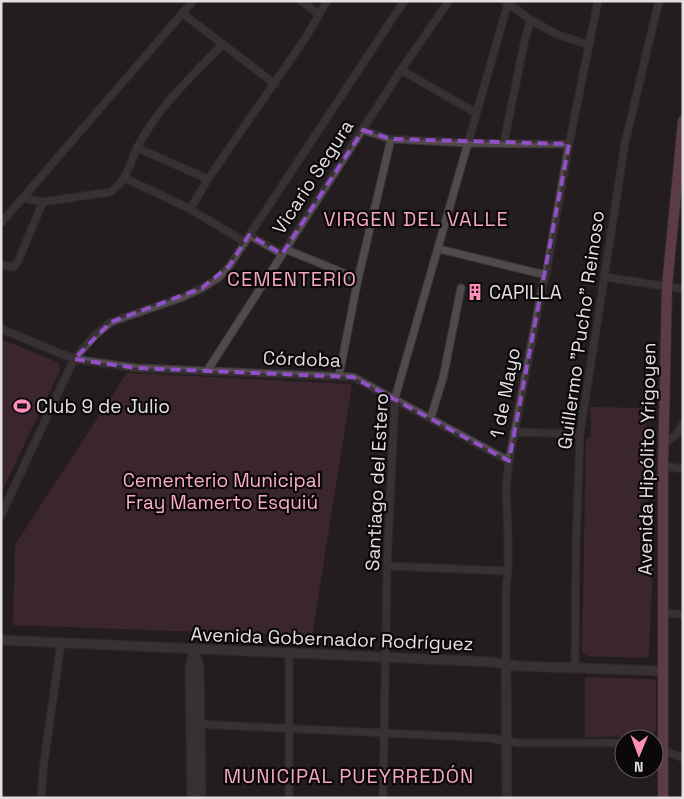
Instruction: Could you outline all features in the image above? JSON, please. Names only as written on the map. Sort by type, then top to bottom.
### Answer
[{"type":"main road","name":"Avenida Hipólito Yrigoyen","points":[[659,729],[662,671],[663,466],[667,286],[674,203],[680,170],[683,121]]},
{"type":"main road","points":[[674,203],[683,186]]},
{"type":"main road","name":"Avenida Hipólito Yrigoyen","points":[[661,779],[663,798]]},
{"type":"street","points":[[1,223],[193,1]]},
{"type":"street","points":[[301,1],[319,14]]},
{"type":"street","points":[[190,209],[208,179],[306,37],[327,1]]},
{"type":"street","points":[[1,515],[74,359],[94,335],[111,322],[183,297],[218,278],[229,266],[404,1]]},
{"type":"street","name":"Vicario Segura","points":[[207,371],[401,70],[449,1]]},
{"type":"street","name":"1 de Mayo","points":[[507,798],[506,586],[508,571],[506,487],[514,432],[598,1]]},
{"type":"street","name":"Guillermo \"Pucho\" Reinoso","points":[[575,668],[576,545],[580,434],[625,143],[659,1]]},
{"type":"street","points":[[507,2],[556,34],[589,45]]},
{"type":"street","name":"Santiago del Estero","points":[[383,798],[387,566],[395,398],[439,249],[507,2]]},
{"type":"street","points":[[182,13],[275,84]]},
{"type":"street","points":[[504,142],[525,39],[532,20]]},
{"type":"street","points":[[23,198],[43,202],[110,192],[125,178],[137,148],[162,108],[222,45]]},
{"type":"street","points":[[401,70],[476,114]]},
{"type":"street","points":[[364,130],[391,139],[468,143],[569,144]]},
{"type":"street","points":[[339,376],[358,279],[391,139]]},
{"type":"street","points":[[137,148],[208,179]]},
{"type":"street","points":[[125,178],[247,238],[358,279]]},
{"type":"street","points":[[1,265],[13,267],[18,261],[43,202]]},
{"type":"street","points":[[439,249],[546,275]]},
{"type":"street","points":[[605,277],[683,289]]},
{"type":"street","points":[[431,418],[443,378],[461,288]]},
{"type":"street","name":"Córdoba","points":[[1,328],[74,359],[136,368],[354,377],[509,461]]},
{"type":"street","points":[[664,443],[676,435],[683,424]]},
{"type":"street","points":[[514,432],[580,434]]},
{"type":"street","points":[[663,466],[683,469]]},
{"type":"street","points":[[387,566],[508,571]]},
{"type":"street","points":[[663,612],[683,615]]},
{"type":"street","name":"Avenida Gobernador Rodríguez","points":[[1,640],[662,671]]},
{"type":"street","points":[[41,798],[60,643]]},
{"type":"street","points":[[194,649],[190,668],[201,798]]},
{"type":"street","points":[[289,653],[290,798]]},
{"type":"street","points":[[196,724],[489,738],[520,743],[614,742]]},
{"type":"street","points":[[192,798],[196,724]]},
{"type":"street","points":[[664,750],[683,758]]},
{"type":"highlighted area","points":[[363,130],[391,139],[569,144],[509,461],[353,377],[136,368],[74,359],[111,322],[202,288],[229,266],[249,235],[282,254]]},
{"type":"green space","name":"Club 9 de Julio","points":[[1,339],[59,363],[60,370],[1,493]]},
{"type":"green space","name":"Cementerio Municipal Fray Mamerto Esquiú","points":[[127,373],[352,384],[312,636],[13,625],[15,545]]},
{"type":"green space","points":[[590,407],[646,408],[648,501],[640,502],[640,560],[653,560],[649,654],[647,658],[587,656],[582,652],[586,440],[591,436]]},
{"type":"green space","points":[[585,677],[654,679],[656,683],[656,729],[614,729],[614,737],[585,737]]},
{"type":"place","name":"CAPILLA","points":[[475,292]]},
{"type":"place","name":"Club 9 de Julio","points":[[22,406]]},
{"type":"district","name":"VIRGEN DEL VALLE","points":[[416,219]]},
{"type":"district","name":"CEMENTERIO","points":[[292,279]]},
{"type":"district","name":"MUNICIPAL PUEYRREDÓN","points":[[349,776]]}]
